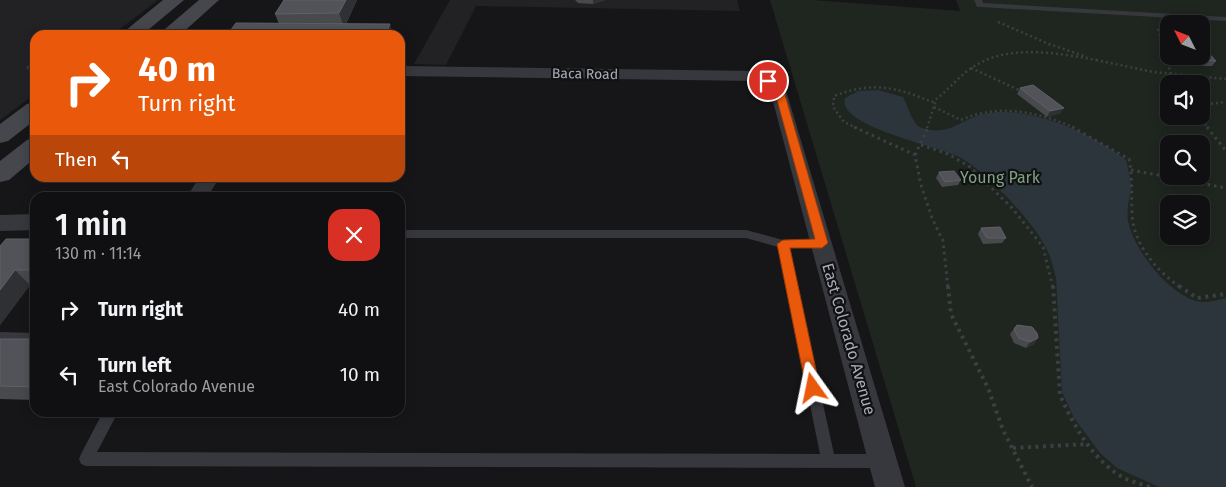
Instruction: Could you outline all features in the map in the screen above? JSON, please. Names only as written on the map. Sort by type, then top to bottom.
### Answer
[{"type":"main road","points":[[136,30],[174,0]]},
{"type":"main road","points":[[174,30],[210,0]]},
{"type":"main road","points":[[0,136],[30,113]]},
{"type":"main road","points":[[0,174],[30,149]]},
{"type":"street","name":"Baca Road","points":[[405,71],[756,76],[768,81]]},
{"type":"street","name":"East Colorado Avenue","points":[[768,81],[778,88],[890,487]]},
{"type":"street","points":[[0,223],[30,222]]},
{"type":"lane","points":[[978,0],[980,5],[1226,19]]},
{"type":"lane","points":[[405,234],[746,234],[783,244],[822,243]]},
{"type":"lane","points":[[783,244],[828,460]]},
{"type":"lane","points":[[0,337],[30,338]]},
{"type":"lane","points":[[107,417],[86,459],[883,461]]},
{"type":"path","points":[[995,20],[1049,44],[1097,60]]},
{"type":"path","points":[[1156,24],[1169,74]]},
{"type":"path","points":[[915,155],[844,122],[833,107],[834,96],[865,86],[879,86],[899,89],[932,102],[971,68],[993,56],[1010,53],[1046,53],[1097,60],[1169,74],[1226,79]]},
{"type":"path","points":[[971,68],[1019,90]]},
{"type":"path","points":[[936,100],[921,145],[915,155],[924,193],[943,241],[951,314],[988,388],[1003,430],[1032,487]]},
{"type":"path","points":[[1210,103],[1226,102]]},
{"type":"path","points":[[934,107],[961,120],[982,112],[1000,110],[1024,113],[1066,124],[1092,136],[1129,159],[1133,189],[1132,216],[1134,229],[1145,254],[1166,277],[1197,298],[1226,294]]},
{"type":"path","points":[[1206,125],[1226,152]]},
{"type":"path","points":[[921,145],[948,154],[970,167],[1012,208],[1043,247],[1053,280],[1060,395],[1067,411],[1099,458],[1124,478],[1150,487]]},
{"type":"path","points":[[1131,170],[1226,188]]},
{"type":"path","points":[[1012,448],[1088,444]]},
{"type":"shaded area","points":[[0,0],[158,0],[119,30],[30,30],[30,98],[0,120]]},
{"type":"shaded area","points":[[450,0],[737,0],[740,11],[476,6],[446,65],[414,64]]},
{"type":"shaded area","points":[[878,90],[903,97],[913,119],[922,128],[931,130],[947,129],[984,114],[1001,112],[1020,113],[1059,123],[1078,131],[1096,140],[1126,160],[1131,187],[1128,221],[1131,232],[1145,257],[1163,279],[1185,296],[1203,302],[1226,298],[1226,487],[1159,487],[1117,468],[1100,453],[1074,418],[1062,392],[1056,278],[1049,254],[1039,235],[1019,210],[995,185],[961,158],[872,127],[856,118],[847,108],[845,98],[858,91]]},
{"type":"green space","name":"Young Park","points":[[770,0],[813,0],[960,11],[956,0],[1226,0],[1226,487],[916,487]]},
{"type":"building","points":[[284,0],[346,0],[339,13],[275,14]]},
{"type":"building","points":[[236,23],[390,24],[387,30],[231,30]]},
{"type":"building","points":[[1210,54],[1216,61],[1210,61]]},
{"type":"building","points":[[1033,85],[1064,108],[1050,111],[1020,88]]},
{"type":"building","points":[[954,171],[961,180],[945,182],[939,172]]},
{"type":"building","points":[[1000,227],[1006,238],[987,238],[981,228]]},
{"type":"building","points":[[6,239],[30,239],[30,270],[15,270],[0,290],[0,246]]},
{"type":"building","points":[[1017,325],[1032,327],[1037,333],[1038,338],[1030,342],[1019,338],[1014,329]]},
{"type":"building","points":[[0,339],[30,339],[30,387],[0,386]]},
{"type":"route","points":[[768,81],[778,88],[822,243],[783,244],[813,388]]}]
